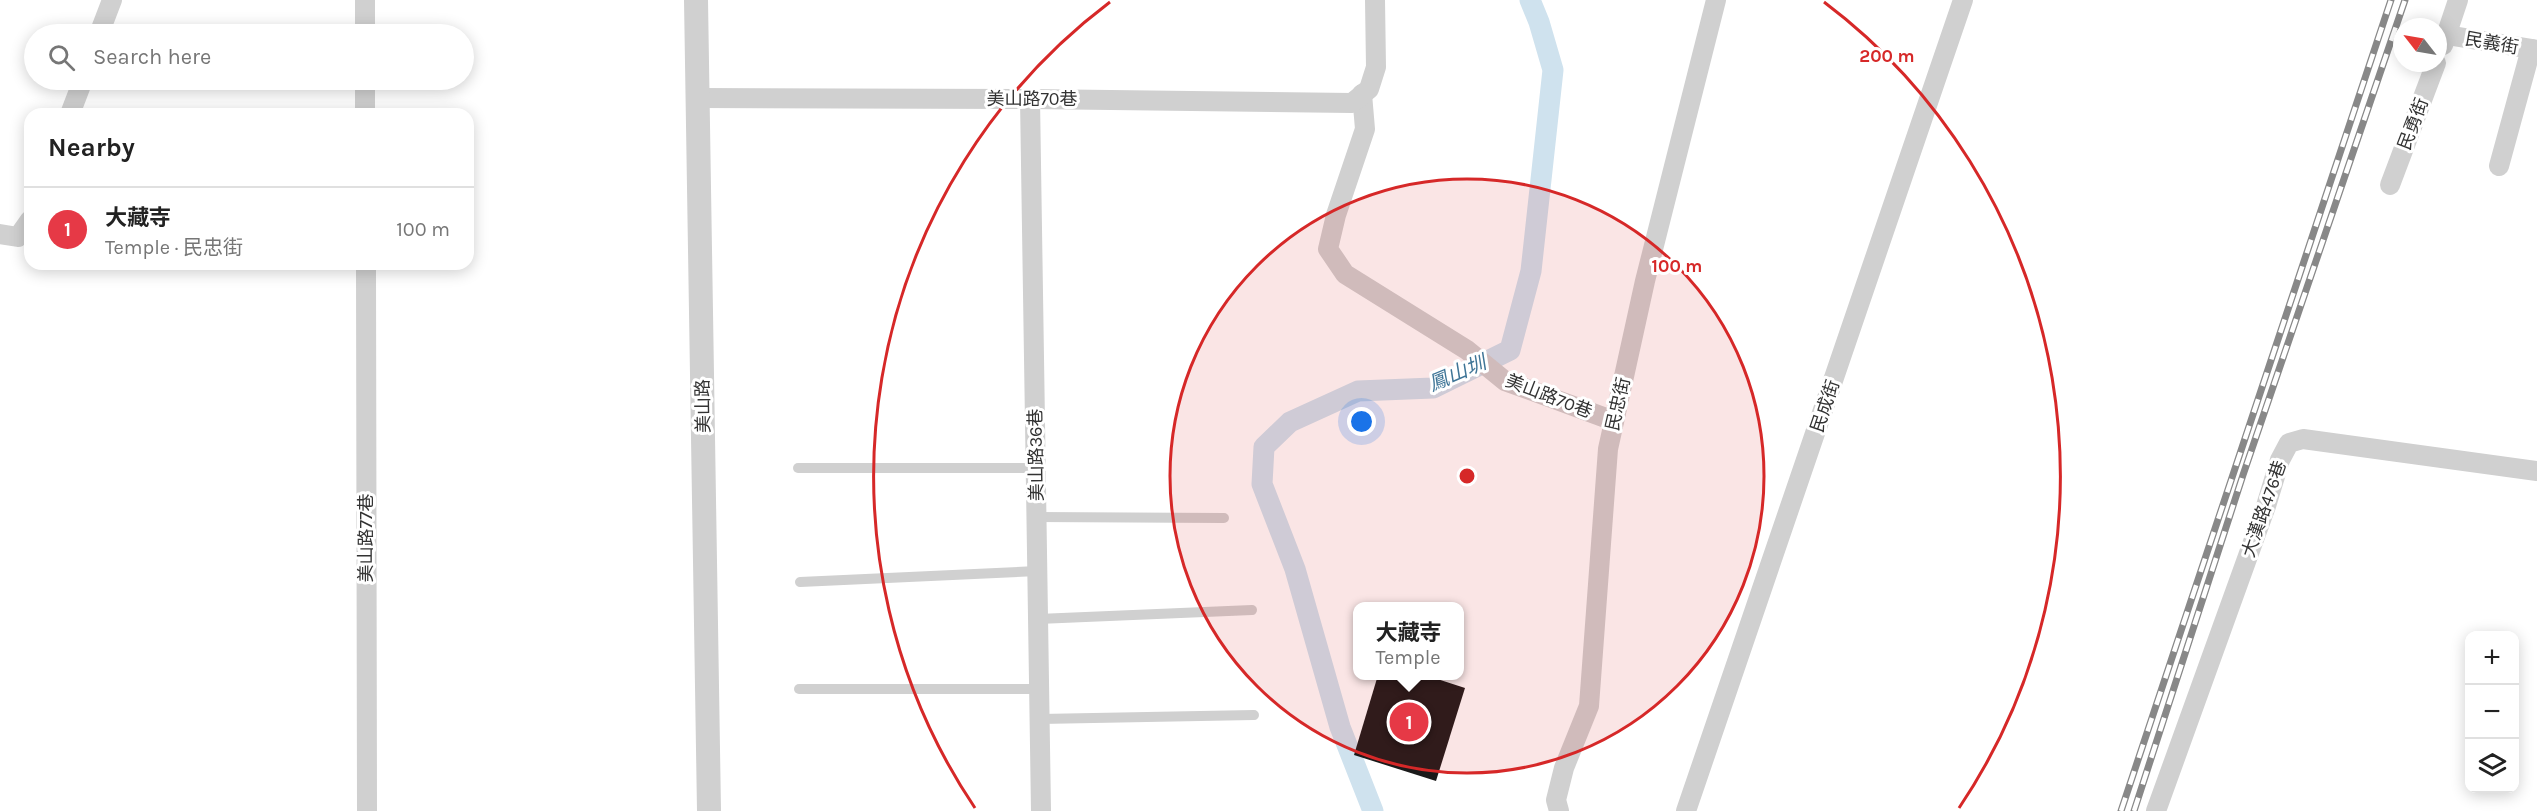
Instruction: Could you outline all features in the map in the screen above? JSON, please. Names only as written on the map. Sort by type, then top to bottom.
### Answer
[{"type":"street","points":[[103,24],[112,0]]},
{"type":"street","points":[[365,0],[365,24]]},
{"type":"street","name":"美山路","points":[[696,0],[710,811]]},
{"type":"street","points":[[1362,94],[1369,89],[1376,67],[1375,0]]},
{"type":"street","name":"民忠街","points":[[1559,811],[1556,800],[1564,768],[1588,706],[1608,449],[1646,281],[1716,0]]},
{"type":"street","name":"民成街","points":[[1686,811],[1963,0]]},
{"type":"street","name":"民勇街","points":[[2447,35],[2458,0]]},
{"type":"street","name":"民義街","points":[[2447,35],[2534,50]]},
{"type":"street","points":[[2499,166],[2534,50]]},
{"type":"street","name":"民勇街","points":[[2390,185],[2433,72]]},
{"type":"street","points":[[72,108],[79,90]]},
{"type":"street","points":[[365,90],[365,108]]},
{"type":"street","name":"美山路70巷","points":[[698,98],[1352,103],[1362,94]]},
{"type":"street","name":"美山路70巷","points":[[1362,94],[1365,129],[1336,215],[1328,249],[1345,274],[1467,350],[1505,381],[1614,421]]},
{"type":"street","name":"美山路36巷","points":[[1030,99],[1041,811]]},
{"type":"street","points":[[0,234],[18,237],[24,228]]},
{"type":"street","name":"美山路77巷","points":[[366,270],[367,811]]},
{"type":"street","name":"大漢路476巷","points":[[2156,811],[2266,506],[2280,460],[2289,443],[2303,439],[2537,471]]},
{"type":"lane","points":[[798,468],[1036,468]]},
{"type":"lane","points":[[1036,517],[1224,518]]},
{"type":"lane","points":[[800,582],[1037,571]]},
{"type":"lane","points":[[1038,619],[1252,609]]},
{"type":"lane","points":[[799,689],[1039,689]]},
{"type":"lane","points":[[1040,719],[1254,715]]},
{"type":"building","points":[[1376,680],[1440,680],[1465,688],[1436,781],[1354,755]]},
{"type":"waterway","name":"鳳山圳","points":[[1373,811],[1340,727],[1295,569],[1262,484],[1264,447],[1290,422],[1358,391],[1433,388],[1510,350],[1531,271],[1553,70],[1530,0]]},
{"type":"railway","points":[[2121,811],[2391,0]]},
{"type":"railway","points":[[2134,811],[2243,475],[2405,0]]},
{"type":"place","name":"大藏寺","points":[[1409,722]]}]
